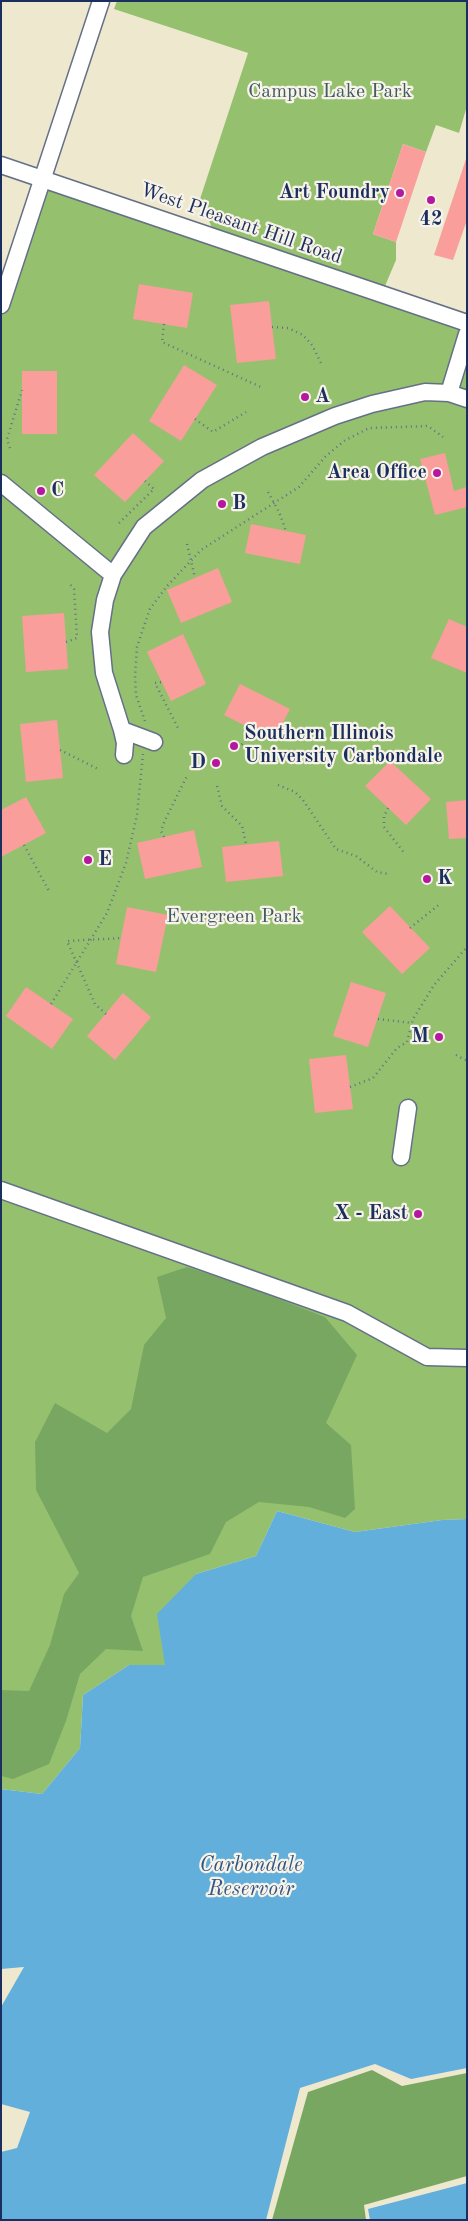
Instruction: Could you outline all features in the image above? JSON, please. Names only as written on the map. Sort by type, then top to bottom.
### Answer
[{"type":"street","points":[[1,305],[101,1]]},
{"type":"street","name":"West Pleasant Hill Road","points":[[1,165],[467,322]]},
{"type":"street","points":[[449,393],[467,334]]},
{"type":"street","points":[[124,755],[125,743],[104,673],[100,642],[103,610],[113,575],[144,527],[169,504],[202,480],[262,447],[335,416],[372,404],[425,392],[449,393],[467,399]]},
{"type":"street","points":[[1,483],[113,575]]},
{"type":"street","points":[[122,730],[149,740]]},
{"type":"street","points":[[401,1157],[408,1108]]},
{"type":"street","points":[[1,1190],[347,1313],[427,1357],[467,1358]]},
{"type":"path","points":[[164,324],[162,342],[263,388]]},
{"type":"path","points":[[272,327],[288,328],[303,335],[312,345],[322,365]]},
{"type":"path","points":[[10,448],[7,439],[22,390]]},
{"type":"path","points":[[195,419],[213,432],[246,412]]},
{"type":"path","points":[[50,1004],[107,913],[126,862],[137,815],[149,740],[146,724],[136,695],[137,647],[150,609],[167,586],[201,550],[299,486],[344,441],[368,428],[428,426],[443,437]]},
{"type":"path","points":[[118,523],[154,489],[145,481]]},
{"type":"path","points":[[268,492],[286,531]]},
{"type":"path","points":[[187,544],[195,578]]},
{"type":"path","points":[[66,642],[76,638],[74,589],[68,582]]},
{"type":"path","points":[[161,682],[155,683],[178,728]]},
{"type":"path","points":[[238,748],[256,731]]},
{"type":"path","points":[[60,750],[98,769]]},
{"type":"path","points":[[164,837],[161,831],[165,820],[187,776]]},
{"type":"path","points":[[278,785],[295,792],[303,800],[336,849],[356,856],[377,872],[388,874]]},
{"type":"path","points":[[217,786],[222,806],[242,826],[246,844]]},
{"type":"path","points":[[388,808],[384,816],[384,826],[405,854]]},
{"type":"path","points":[[24,845],[50,891]]},
{"type":"path","points":[[410,928],[441,903]]},
{"type":"path","points":[[106,1014],[95,1004],[67,942],[121,938]]},
{"type":"path","points":[[350,1087],[373,1078],[397,1048],[407,1042],[412,1023],[434,985],[467,947]]},
{"type":"path","points":[[378,1019],[412,1023]]},
{"type":"path","points":[[456,1055],[467,1061]]},
{"type":"green space","name":"Campus Lake Park","points":[[117,1],[467,1],[467,106],[459,133],[436,125],[426,152],[403,144],[373,234],[396,242],[396,260],[385,286],[212,228],[200,199],[248,53],[114,9]]},
{"type":"green space","name":"Evergreen Park","points":[[42,179],[467,323],[467,1519],[442,1520],[355,1532],[277,1511],[256,1556],[196,1574],[165,1665],[129,1665],[83,1695],[80,1748],[42,1794],[1,1789],[1,305]]},
{"type":"green space","points":[[187,1267],[240,1284],[325,1317],[357,1355],[326,1423],[351,1445],[355,1509],[345,1518],[309,1507],[259,1502],[226,1522],[210,1554],[143,1577],[131,1616],[143,1651],[106,1649],[80,1674],[66,1721],[49,1764],[13,1779],[1,1776],[1,1690],[29,1691],[50,1645],[64,1594],[79,1573],[36,1490],[35,1442],[55,1403],[107,1433],[131,1409],[144,1345],[166,1318],[157,1277]]},
{"type":"green space","points":[[372,2070],[402,2086],[467,2073],[467,2176],[364,2205],[366,2220],[272,2220],[308,2092]]},
{"type":"water","name":"Carbondale Reservoir","points":[[277,1511],[355,1532],[442,1520],[467,1519],[467,2068],[411,2079],[375,2064],[300,2088],[266,2220],[1,2220],[1,2152],[17,2148],[30,2112],[1,2104],[1,2007],[24,1967],[1,1969],[1,1789],[42,1794],[80,1748],[83,1695],[129,1665],[165,1665],[157,1614],[196,1574],[256,1556]]},
{"type":"water","points":[[467,2183],[467,2220],[370,2220],[368,2209]]},
{"type":"building","name":"Art Foundry","points":[[403,144],[426,152],[396,242],[373,234]]},
{"type":"building","points":[[466,159],[467,220],[453,260],[434,255]]},
{"type":"building","points":[[139,284],[193,293],[187,328],[133,319]]},
{"type":"building","points":[[269,301],[276,359],[237,363],[230,305]]},
{"type":"building","points":[[184,365],[217,385],[181,441],[149,421]]},
{"type":"building","points":[[22,371],[57,371],[57,434],[22,434]]},
{"type":"building","points":[[133,433],[164,461],[125,502],[94,475]]},
{"type":"building","name":"Area Office","points":[[445,453],[454,491],[467,487],[467,507],[435,515],[420,459]]},
{"type":"building","points":[[251,524],[306,535],[300,564],[245,553]]},
{"type":"building","points":[[218,568],[232,602],[181,623],[167,590]]},
{"type":"building","points":[[64,613],[68,669],[26,672],[22,616]]},
{"type":"building","points":[[449,619],[467,627],[467,673],[431,658]]},
{"type":"building","points":[[183,634],[206,684],[171,701],[147,652]]},
{"type":"building","points":[[240,684],[290,709],[274,740],[224,715]]},
{"type":"building","points":[[57,720],[63,778],[26,782],[20,724]]},
{"type":"building","points":[[390,761],[431,799],[406,825],[365,786]]},
{"type":"building","points":[[26,797],[46,833],[1,857],[1,810]]},
{"type":"building","points":[[467,800],[467,838],[449,839],[446,802]]},
{"type":"building","points":[[194,830],[202,867],[145,879],[137,843]]},
{"type":"building","points":[[279,841],[283,876],[226,882],[222,847]]},
{"type":"building","points":[[390,906],[430,948],[402,974],[362,932]]},
{"type":"building","points":[[127,907],[168,915],[156,972],[116,964]]},
{"type":"building","points":[[351,982],[386,993],[368,1047],[333,1036]]},
{"type":"building","points":[[26,987],[73,1019],[52,1049],[6,1016]]},
{"type":"building","points":[[123,993],[151,1017],[115,1060],[87,1036]]},
{"type":"building","points":[[346,1055],[353,1109],[315,1113],[309,1059]]},
{"type":"place","name":"Art Foundry","points":[[400,193]]},
{"type":"place","name":"42","points":[[431,200]]},
{"type":"place","name":"A","points":[[305,397]]},
{"type":"place","name":"Area Office","points":[[437,473]]},
{"type":"place","name":"C","points":[[41,491]]},
{"type":"place","name":"B","points":[[222,504]]},
{"type":"place","name":"Southern Illinois University Carbondale","points":[[234,746]]},
{"type":"place","name":"D","points":[[216,763]]},
{"type":"place","name":"E","points":[[88,860]]},
{"type":"place","name":"K","points":[[427,879]]},
{"type":"place","name":"M","points":[[439,1037]]},
{"type":"place","name":"X - East","points":[[418,1214]]}]
